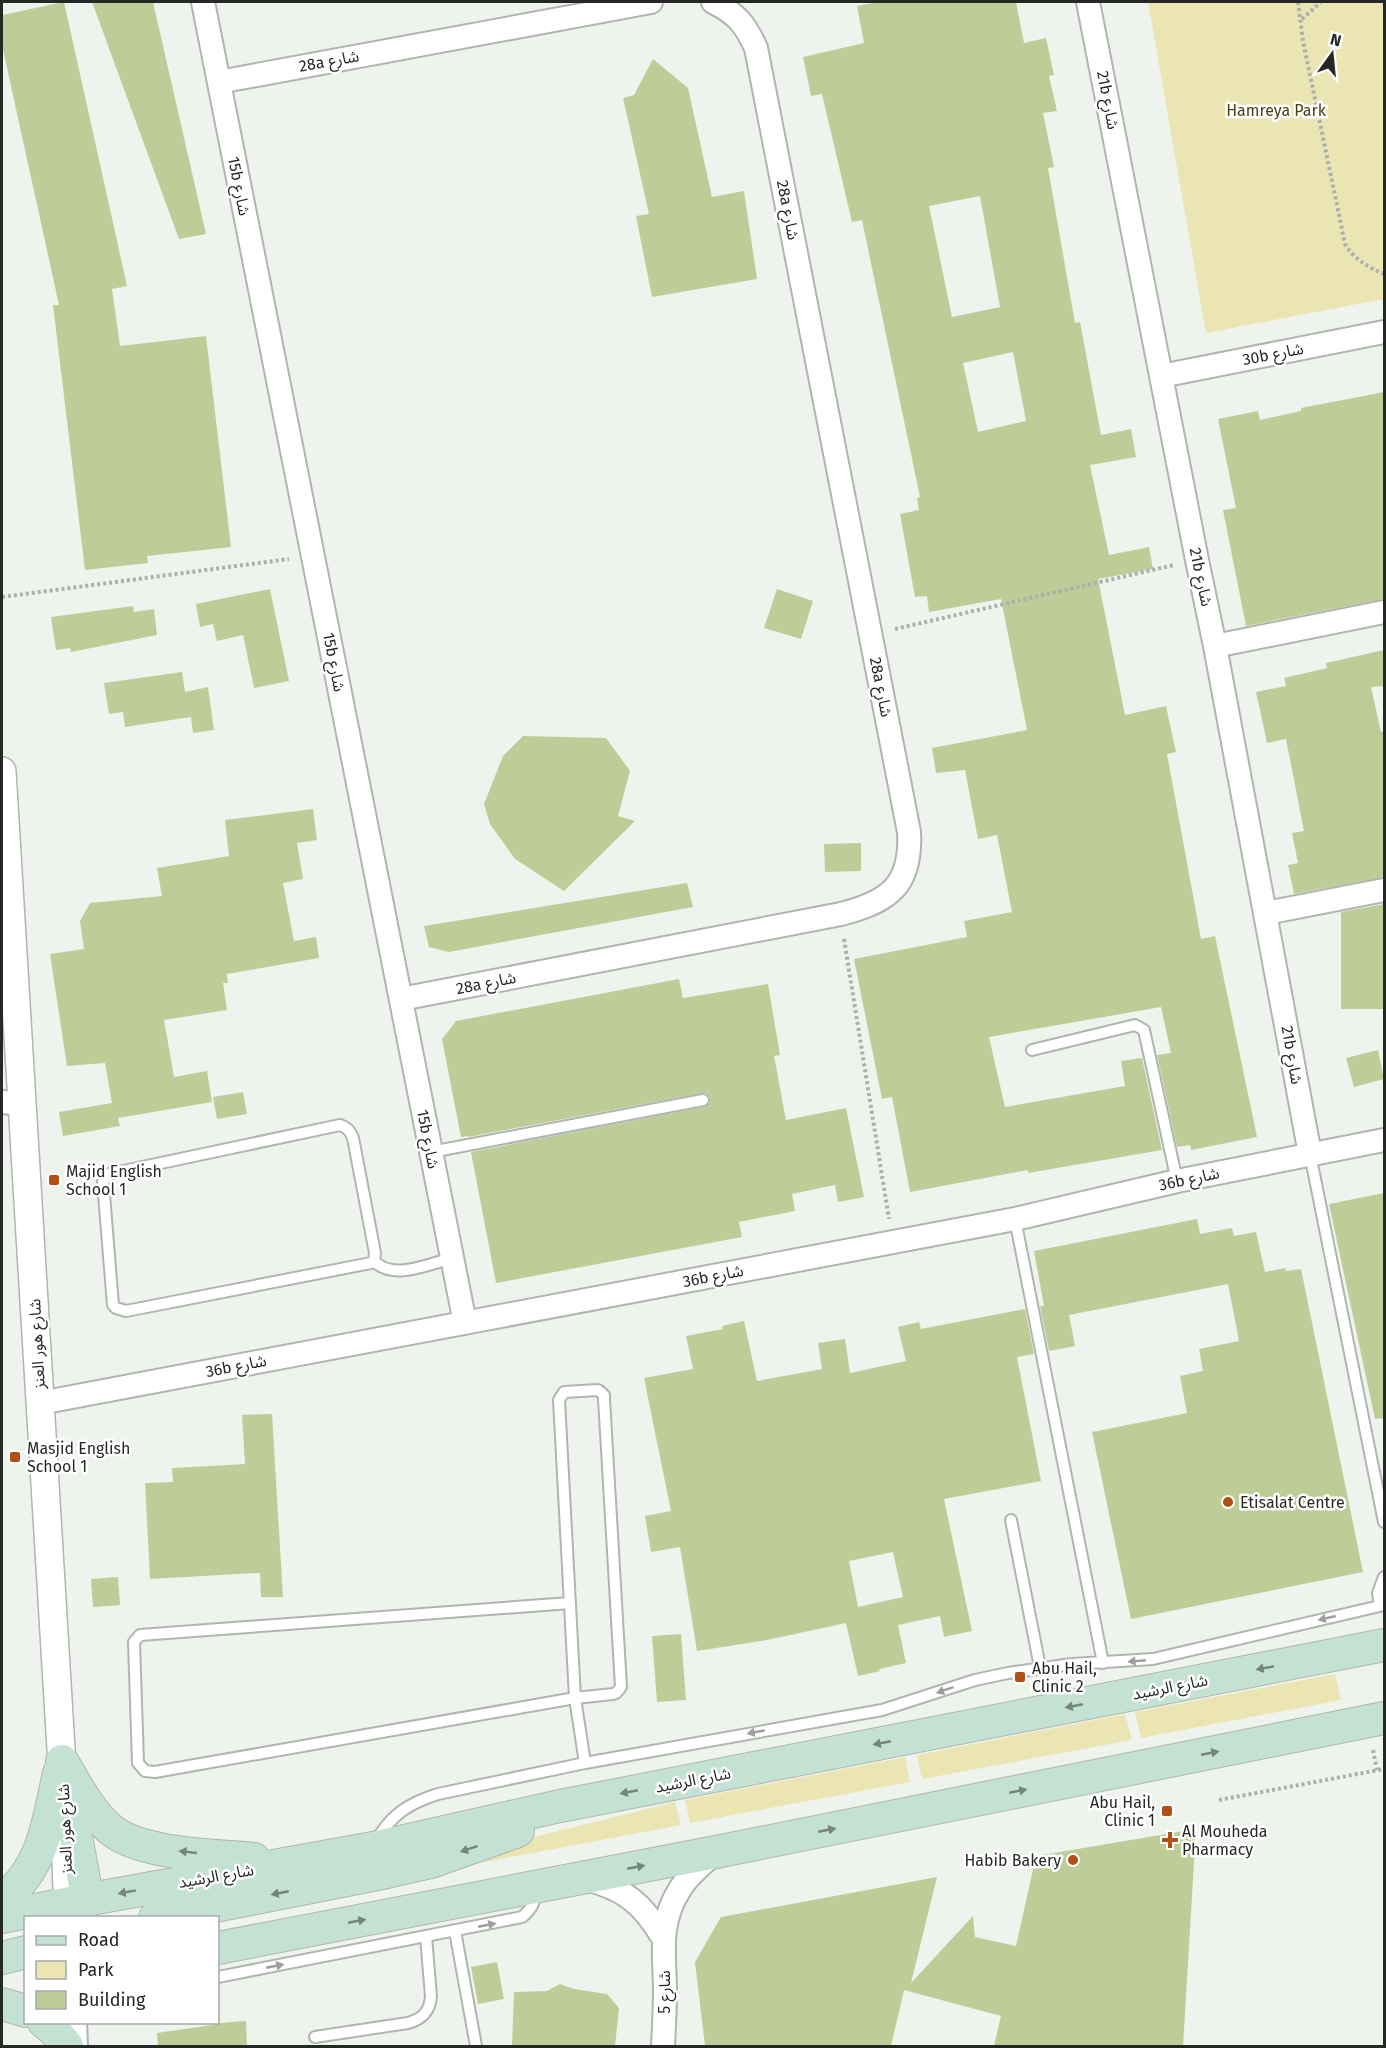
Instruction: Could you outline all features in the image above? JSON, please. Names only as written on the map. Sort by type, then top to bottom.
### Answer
[{"type":"main road","name":"شارع الرشيد","points":[[2,1917],[74,1909],[288,1863],[373,1848],[560,1806],[1384,1645]]},
{"type":"main road","points":[[219,1948],[716,1852],[1384,1718]]},
{"type":"main road","points":[[62,1761],[98,1817],[111,1830],[127,1839],[163,1849],[288,1863]]},
{"type":"main road","points":[[2,1899],[25,1878],[41,1850],[62,1761]]},
{"type":"main road","points":[[62,1761],[85,1884],[74,1909]]},
{"type":"main road","points":[[160,1916],[431,1862],[516,1832],[560,1806]]},
{"type":"main road","points":[[2,1958],[24,1952]]},
{"type":"main road","points":[[2,1990],[24,1985]]},
{"type":"main road","points":[[2,2004],[24,2010]]},
{"type":"main road","points":[[46,2024],[67,2046]]},
{"type":"street","name":"15b شارع","points":[[203,2],[465,1323]]},
{"type":"street","name":"28a شارع","points":[[219,81],[643,2]]},
{"type":"street","name":"28a شارع","points":[[400,999],[841,914],[877,903],[894,890],[905,873],[910,853],[909,832],[756,48],[747,28],[731,11],[713,2]]},
{"type":"street","name":"21b شارع","points":[[1088,2],[1215,646],[1310,1154]]},
{"type":"street","name":"30b شارع","points":[[1161,376],[1384,332]]},
{"type":"street","points":[[1215,646],[1384,612]]},
{"type":"street","name":"شارع هور العنز","points":[[2,771],[12,1103],[40,1403],[62,1761]]},
{"type":"street","points":[[1266,913],[1384,890]]},
{"type":"street","name":"36b شارع","points":[[40,1403],[1015,1219],[1177,1181],[1384,1140]]},
{"type":"street","name":"شارع 5","points":[[663,2046],[665,1986],[663,1938],[668,1913],[680,1889],[696,1869],[716,1852]]},
{"type":"street","points":[[581,1878],[607,1884],[630,1897],[649,1915],[663,1938]]},
{"type":"street","points":[[75,2024],[76,2046]]},
{"type":"lane","points":[[1032,1050],[1135,1025],[1144,1030],[1177,1181]]},
{"type":"lane","points":[[431,1152],[703,1100]]},
{"type":"lane","points":[[340,1125],[351,1132],[353,1138],[375,1253],[374,1260],[368,1264],[121,1311],[113,1305],[112,1300],[103,1182],[114,1172],[340,1125]]},
{"type":"lane","points":[[1310,1154],[1384,1522]]},
{"type":"lane","points":[[1015,1219],[1103,1663]]},
{"type":"lane","points":[[374,1260],[383,1268],[399,1271],[452,1258]]},
{"type":"lane","points":[[570,1603],[140,1635],[134,1642],[138,1763],[145,1771],[155,1772],[575,1698],[616,1693],[621,1687],[604,1399],[602,1392],[598,1390],[564,1392],[558,1400],[570,1603],[575,1698],[585,1763]]},
{"type":"lane","points":[[1011,1520],[1041,1667]]},
{"type":"lane","points":[[373,1848],[383,1828],[398,1812],[417,1800],[438,1794],[585,1763],[882,1710],[975,1680],[1041,1667],[1153,1659],[1382,1606],[1378,1593],[1384,1577]]},
{"type":"lane","points":[[219,1977],[522,1917],[534,1904],[537,1886]]},
{"type":"lane","points":[[455,1931],[476,2046]]},
{"type":"lane","points":[[315,2037],[408,2022],[417,2020],[425,2014],[430,2006],[431,1996],[426,1937]]},
{"type":"path","points":[[1298,2],[1303,41],[1346,244],[1352,254],[1366,266],[1384,274]]},
{"type":"path","points":[[1302,20],[1321,2]]},
{"type":"path","points":[[2,597],[313,556]]},
{"type":"path","points":[[871,635],[1197,560]]},
{"type":"path","points":[[841,914],[892,1242]]},
{"type":"path","points":[[1219,1800],[1384,1768]]},
{"type":"green space","name":"Hamreya Park","points":[[1148,2],[1384,2],[1384,299],[1206,333]]},
{"type":"green space","points":[[1335,1674],[1341,1700],[1141,1738],[1135,1712]]},
{"type":"green space","points":[[1125,1714],[1132,1740],[922,1779],[917,1755]]},
{"type":"green space","points":[[905,1757],[910,1782],[690,1823],[685,1800]]},
{"type":"green space","points":[[675,1802],[681,1825],[474,1864],[471,1857],[526,1839]]},
{"type":"building","points":[[64,2],[127,286],[112,289],[120,346],[206,336],[231,547],[147,556],[148,563],[85,570],[53,305],[59,305],[2,45],[2,15]]},
{"type":"building","points":[[92,2],[153,2],[206,234],[179,239]]},
{"type":"building","points":[[878,2],[1016,2],[1024,43],[1046,38],[1054,75],[1049,76],[1057,111],[1043,113],[1054,167],[1048,168],[1075,323],[1080,322],[1101,435],[1131,429],[1136,457],[1090,465],[1109,555],[1149,547],[1153,569],[1098,579],[1125,715],[1166,706],[1176,752],[1167,754],[1201,939],[1215,936],[1257,1137],[1191,1150],[1190,1145],[1177,1147],[1157,1055],[1171,1053],[1161,1007],[989,1037],[1005,1107],[1125,1086],[1121,1061],[1142,1058],[1162,1150],[1028,1173],[1028,1170],[910,1192],[892,1097],[882,1099],[854,959],[967,937],[964,921],[1012,912],[997,835],[978,839],[965,770],[936,773],[932,748],[1027,730],[1001,599],[929,612],[927,596],[915,597],[900,514],[919,510],[917,498],[920,497],[862,220],[852,222],[822,94],[811,96],[803,57],[864,43],[857,6]],"holes":[[[980,196],[1000,307],[952,317],[929,206]],[[1013,352],[1026,421],[978,432],[963,363]]]},
{"type":"building","points":[[653,59],[688,88],[712,197],[744,191],[757,279],[652,297],[636,216],[649,214],[623,98],[634,95]]},
{"type":"building","points":[[1384,392],[1384,599],[1246,626],[1223,510],[1236,508],[1218,419],[1258,411],[1260,420],[1301,411],[1301,408]]},
{"type":"building","points":[[270,589],[289,681],[254,688],[243,635],[217,641],[213,624],[200,627],[196,604]]},
{"type":"building","points":[[777,589],[813,601],[801,639],[764,628]]},
{"type":"building","points":[[133,606],[134,612],[154,609],[157,635],[71,652],[70,648],[56,650],[51,617]]},
{"type":"building","points":[[1384,650],[1384,686],[1371,687],[1381,732],[1384,731],[1384,877],[1294,894],[1288,865],[1298,863],[1292,833],[1304,831],[1286,739],[1267,743],[1256,692],[1286,686],[1284,678],[1327,668],[1326,663]]},
{"type":"building","points":[[182,672],[185,692],[208,687],[214,730],[193,733],[191,717],[125,727],[123,712],[109,714],[104,683]]},
{"type":"building","points":[[523,736],[606,738],[630,771],[618,816],[635,821],[564,891],[515,859],[490,824],[484,804],[503,756]]},
{"type":"building","points":[[313,809],[317,840],[297,843],[303,879],[283,883],[294,941],[316,937],[319,958],[227,974],[228,983],[223,983],[227,1010],[164,1020],[174,1077],[207,1071],[212,1102],[118,1118],[120,1126],[63,1136],[59,1112],[112,1103],[105,1063],[67,1066],[50,954],[84,949],[80,921],[90,903],[162,896],[157,868],[229,856],[225,820]]},
{"type":"building","points":[[861,843],[861,871],[825,872],[824,844]]},
{"type":"building","points":[[687,883],[693,907],[449,952],[429,947],[424,926]]},
{"type":"building","points":[[1384,904],[1384,1009],[1341,1009],[1341,912]]},
{"type":"building","points":[[679,979],[683,998],[768,984],[780,1055],[774,1056],[786,1120],[846,1108],[864,1197],[838,1202],[835,1185],[792,1194],[795,1211],[739,1222],[742,1237],[496,1283],[471,1152],[704,1107],[710,1103],[710,1098],[706,1093],[702,1093],[461,1137],[442,1039],[456,1021]]},
{"type":"building","points":[[1378,1050],[1384,1079],[1354,1087],[1346,1058]]},
{"type":"building","points":[[243,1092],[247,1114],[217,1119],[213,1097]]},
{"type":"building","points":[[1384,1193],[1384,1418],[1375,1419],[1329,1204]]},
{"type":"building","name":"Etisalat Centre","points":[[1197,1219],[1200,1234],[1232,1228],[1234,1236],[1256,1232],[1265,1272],[1285,1268],[1286,1271],[1301,1269],[1363,1572],[1131,1619],[1092,1432],[1187,1413],[1180,1376],[1203,1371],[1199,1349],[1239,1341],[1228,1284],[1069,1315],[1075,1346],[1049,1351],[1040,1306],[1044,1306],[1034,1251]]},
{"type":"building","points":[[1025,1309],[1034,1354],[1017,1357],[1041,1481],[944,1499],[972,1631],[944,1637],[940,1616],[898,1625],[906,1663],[858,1676],[846,1623],[767,1640],[697,1651],[680,1547],[651,1552],[645,1516],[671,1511],[644,1378],[693,1369],[686,1336],[723,1329],[722,1326],[744,1321],[757,1381],[822,1369],[818,1343],[845,1339],[850,1373],[906,1361],[898,1327],[919,1322],[921,1329]],"holes":[[[893,1552],[903,1597],[858,1607],[849,1561]]]},
{"type":"building","points":[[272,1414],[283,1597],[261,1597],[260,1573],[150,1579],[145,1483],[173,1482],[172,1468],[245,1464],[242,1415]]},
{"type":"building","points":[[118,1577],[120,1605],[93,1607],[91,1579]]},
{"type":"building","points":[[681,1634],[686,1700],[657,1702],[652,1636]]},
{"type":"building","points":[[1196,1829],[1183,2046],[994,2046],[1001,2016],[904,1990],[891,2046],[705,2046],[695,1962],[721,1917],[937,1877],[911,1983],[973,1916],[975,1937],[1016,1946],[1036,1856]]},
{"type":"building","points":[[497,1962],[504,1999],[478,2004],[471,1967]]},
{"type":"building","points":[[560,1984],[574,1989],[607,1994],[619,2008],[615,2046],[512,2046],[514,1992],[547,1991]]},
{"type":"building","points":[[246,2021],[247,2046],[158,2046],[157,2033]]},
{"type":"place","name":"Majid English School 1","points":[[54,1180]]},
{"type":"place","name":"Masjid English School 1","points":[[15,1457]]},
{"type":"place","name":"Etisalat Centre","points":[[1228,1502]]},
{"type":"place","name":"Abu Hail, Clinic 2","points":[[1020,1677]]},
{"type":"place","name":"Abu Hail, Clinic 1","points":[[1167,1811]]},
{"type":"place","name":"Al Mouheda Pharmacy","points":[[1170,1840]]},
{"type":"place","name":"Habib Bakery","points":[[1073,1860]]}]
